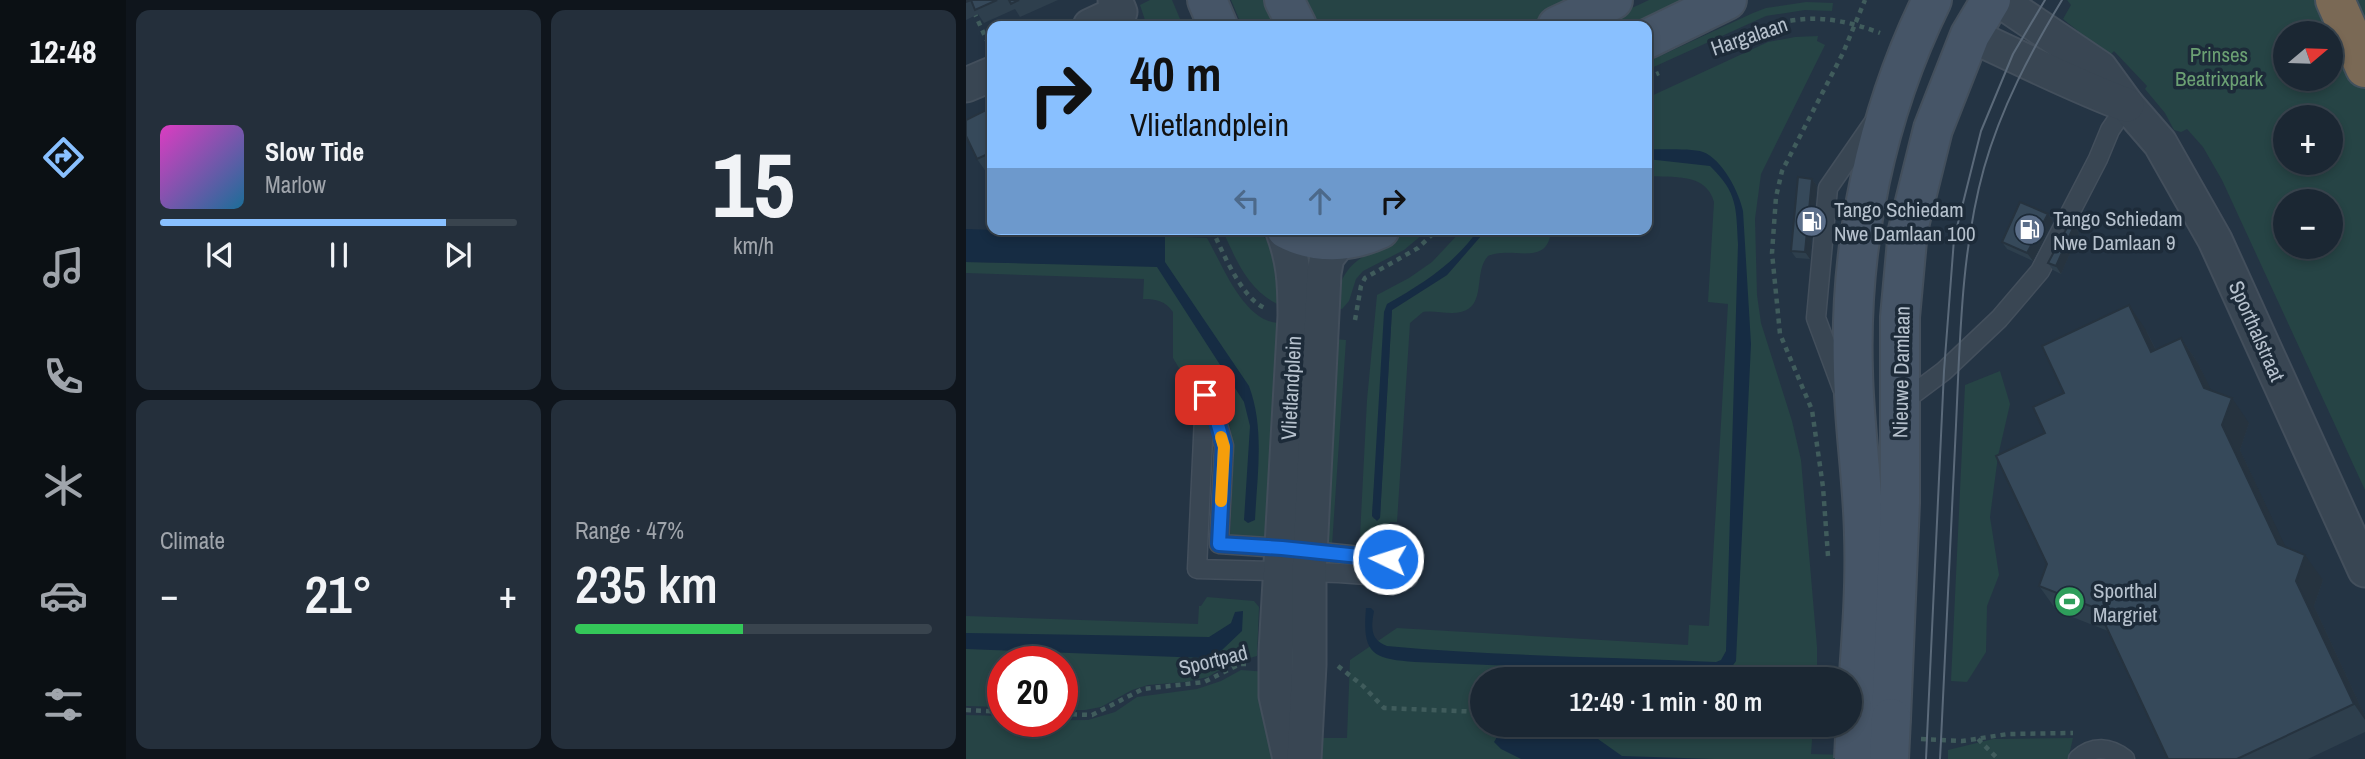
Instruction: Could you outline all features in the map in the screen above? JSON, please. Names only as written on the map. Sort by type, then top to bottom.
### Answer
[{"type":"highway","points":[[2335,0],[2365,68]]},
{"type":"main road","points":[[1207,0],[1216,21]]},
{"type":"main road","points":[[1284,0],[1294,21]]},
{"type":"main road","points":[[1568,21],[1613,0]]},
{"type":"main road","name":"Hargalaan","points":[[1658,53],[1727,0]]},
{"type":"main road","name":"Nieuwe Damlaan","points":[[1872,738],[1900,503],[1900,317],[1908,230],[1933,129],[1970,35],[1991,0]]},
{"type":"main road","points":[[1919,4],[1970,35]]},
{"type":"main road","name":"Nieuwe Damlaan","points":[[1872,738],[1862,626],[1864,538],[1853,368],[1857,264],[1875,160],[1919,4]]},
{"type":"main road","points":[[1302,235],[1317,240],[1340,241],[1366,235]]},
{"type":"street","name":"Sporthalstraat","points":[[1999,0],[2101,68],[2127,105],[2160,143],[2215,240],[2365,569]]},
{"type":"street","points":[[1097,21],[1118,6]]},
{"type":"street","name":"Sporthalstraat","points":[[1970,35],[2082,88],[2127,105]]},
{"type":"street","points":[[966,85],[987,76]]},
{"type":"street","name":"Vlietlandplein","points":[[1286,235],[1295,282],[1295,561],[1322,665],[1304,759]]},
{"type":"street","name":"Vlietlandplein","points":[[1290,759],[1276,696],[1276,663],[1295,561],[1324,273],[1327,257],[1340,241]]},
{"type":"lane","points":[[1900,404],[1944,371],[2000,319],[2040,271],[2098,159],[2110,130],[2127,105]]},
{"type":"lane","points":[[1295,561],[1197,569],[1205,395],[1216,418],[1224,446],[1219,544],[1295,561],[1408,569]]},
{"type":"lane","points":[[2078,759],[2089,751],[2098,749],[2108,749],[2125,759]]},
{"type":"path","name":"Hargalaan","points":[[1726,40],[1783,21],[1808,18],[1856,24],[1865,0]]},
{"type":"path","points":[[973,10],[987,41]]},
{"type":"path","points":[[1356,318],[1361,286],[1365,278],[1418,248],[1432,235]]},
{"type":"path","name":"Sportpad","points":[[1078,715],[1092,715],[1143,689],[1204,682],[1240,664],[1276,663]]},
{"type":"path","points":[[1322,665],[1363,687],[1384,708],[1470,712]]},
{"type":"path","points":[[966,710],[987,711]]},
{"type":"path","points":[[1872,738],[1962,741],[2008,734],[2072,733],[2098,749]]},
{"type":"path","points":[[1977,738],[1998,759]]},
{"type":"green space","points":[[1150,0],[1172,0],[1181,21],[1145,21],[1140,5]]},
{"type":"green space","points":[[1231,0],[1265,0],[1274,21],[1240,21]]},
{"type":"green space","points":[[1306,0],[1578,0],[1535,21],[1318,21],[1309,13]]},
{"type":"green space","points":[[1649,0],[1683,0],[1638,21],[1604,21]]},
{"type":"green space","name":"Prinses Beatrixpark","points":[[2067,0],[2365,0],[2365,490],[2222,180],[2203,147],[2187,129],[2181,132],[2174,130],[2165,113],[2145,89],[2147,86],[2114,51],[2109,56],[2063,19],[2071,5]]},
{"type":"green space","points":[[1806,2],[1833,3],[1832,11],[1805,10],[1766,16],[1652,68],[1652,60],[1766,8]]},
{"type":"green space","points":[[1818,36],[1817,41],[1825,45],[1761,174],[1755,219],[1757,295],[1761,323],[1792,421],[1801,460],[1817,667],[1470,667],[1470,737],[1812,737],[1811,754],[1881,756],[1887,759],[1311,759],[1311,738],[1347,738],[1350,660],[1397,628],[1688,645],[1689,625],[1709,626],[1728,304],[1708,302],[1714,202],[1710,192],[1696,181],[1687,178],[1652,176],[1652,96],[1768,42]]},
{"type":"green space","points":[[1225,235],[1262,235],[1275,247],[1282,306],[1261,293],[1238,264]]},
{"type":"green space","points":[[1401,235],[1422,235],[1404,250],[1363,271],[1356,279],[1349,301],[1342,309],[1336,308],[1344,276],[1351,266]]},
{"type":"green space","points":[[1457,235],[1474,235],[1448,263],[1387,305],[1372,516],[1374,519],[1380,517],[1392,310],[1447,275],[1482,235],[1550,235],[1544,249],[1536,252],[1497,253],[1488,256],[1481,271],[1477,296],[1469,309],[1456,313],[1423,312],[1410,323],[1397,522],[1390,522],[1388,531],[1377,537],[1360,536],[1367,400],[1377,295],[1432,262]]},
{"type":"green space","points":[[1165,236],[1207,238],[1245,303],[1255,313],[1279,323],[1272,537],[1230,536],[1234,448],[1224,397],[1211,377],[1179,368],[1173,358],[1173,312],[1160,301],[1143,299],[1144,279],[966,273],[966,262],[1157,266],[1165,262]]},
{"type":"green space","points":[[1333,339],[1346,340],[1332,545],[1325,541]]},
{"type":"green space","points":[[2000,371],[2010,404],[1998,456],[1990,517],[1999,575],[1987,606],[1986,652],[1967,682],[1951,681],[1965,385]]},
{"type":"green space","points":[[1207,597],[1254,601],[1259,607],[1257,656],[1231,663],[1208,677],[1148,685],[1132,690],[1101,707],[1078,710],[1078,646],[987,646],[987,707],[966,706],[966,616],[1198,624],[1201,606]]},
{"type":"green space","points":[[1241,670],[1268,672],[1279,759],[966,759],[966,715],[987,716],[987,737],[1078,737],[1078,720],[1115,712],[1137,697],[1197,689],[1221,681]]},
{"type":"green space","points":[[2073,738],[2068,759],[1948,759],[1948,750],[1993,739]]},
{"type":"water","points":[[1652,149],[1691,150],[1710,156],[1729,177],[1743,211],[1751,344],[1736,661],[1732,667],[1542,667],[1415,662],[1389,659],[1373,651],[1368,645],[1366,635],[1366,608],[1374,611],[1372,628],[1375,637],[1387,646],[1510,654],[1716,662],[1721,660],[1726,651],[1738,244],[1734,202],[1710,166],[1652,160]]},
{"type":"water","points":[[966,229],[987,230],[987,235],[1165,235],[1165,262],[1249,386],[1258,436],[1255,520],[1248,523],[1244,520],[1250,426],[1244,402],[1157,267],[966,262]]},
{"type":"water","points":[[1474,235],[1482,235],[1447,275],[1392,310],[1380,518],[1377,521],[1372,516],[1384,312],[1387,304],[1426,280]]},
{"type":"water","points":[[1243,611],[1242,631],[1222,650],[1205,658],[1078,653],[1078,646],[987,646],[987,650],[966,649],[966,633],[1209,637],[1231,623],[1235,612]]},
{"type":"water","points":[[1497,737],[1593,737],[1622,756],[1714,759],[1521,759],[1501,749],[1494,742]]},
{"type":"building","points":[[971,0],[997,0],[975,10]]},
{"type":"building","points":[[987,110],[987,154],[977,159],[966,136],[966,120]]},
{"type":"building","points":[[1798,177],[1812,179],[1805,252],[1791,251]]},
{"type":"building","points":[[2020,202],[2048,214],[2027,253],[2002,242]]},
{"type":"building","points":[[2069,224],[2074,226],[2056,266],[2048,263]]},
{"type":"building","points":[[2129,305],[2151,352],[2181,338],[2204,388],[2232,398],[2222,425],[2278,544],[2305,555],[2296,581],[2354,704],[2237,759],[2168,759],[2098,609],[2039,586],[2047,564],[1996,456],[2045,433],[2033,407],[2064,393],[2042,346]]},
{"type":"tram line","points":[[1926,759],[1944,371],[1954,239],[1981,131],[2013,54],[2045,0]]},
{"type":"tram line","points":[[1940,759],[1961,328],[1970,231],[1984,168],[1999,124],[2028,61],[2062,0]]},
{"type":"slow traffic","points":[[1221,437],[1224,447],[1221,501]]},
{"type":"place","name":"Tango Schiedam Nwe Damlaan 100","points":[[1811,221]]},
{"type":"place","name":"Tango Schiedam Nwe Damlaan 9","points":[[2030,230]]},
{"type":"place","name":"Sporthal Margriet","points":[[2070,602]]},
{"type":"route","points":[[1205,395],[1216,418],[1224,446],[1219,544],[1388,559]]}]
